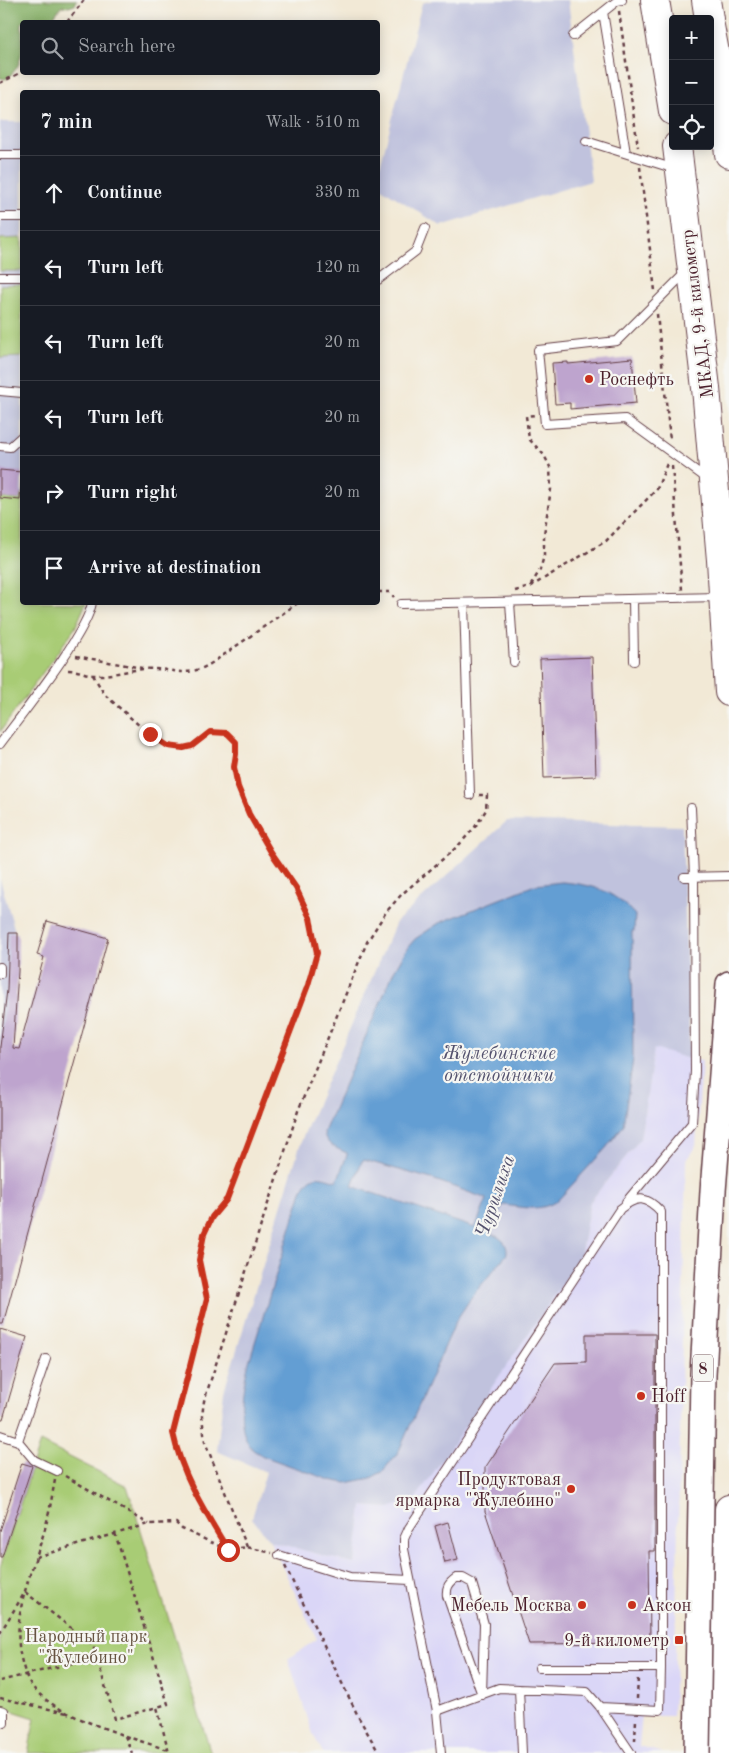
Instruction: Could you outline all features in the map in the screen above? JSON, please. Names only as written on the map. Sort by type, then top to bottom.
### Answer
[{"type":"highway","points":[[655,0],[669,87]]},
{"type":"highway","points":[[706,0],[708,15]]},
{"type":"highway","points":[[714,47],[720,79],[729,154]]},
{"type":"highway","name":"МКАД, 9-й километр","points":[[678,159],[706,388],[715,484],[729,692]]},
{"type":"highway","points":[[725,1753],[729,1509]]},
{"type":"main road","name":"8","points":[[697,1753],[703,1375],[713,1191],[729,984]]},
{"type":"lane","points":[[573,36],[617,1],[622,0]]},
{"type":"lane","points":[[603,12],[626,153]]},
{"type":"lane","points":[[586,141],[626,153],[678,159]]},
{"type":"lane","points":[[0,155],[20,155]]},
{"type":"lane","points":[[0,217],[20,217]]},
{"type":"lane","points":[[380,278],[416,251],[425,228]]},
{"type":"lane","points":[[692,266],[617,341],[538,350],[545,424],[625,419],[715,484]]},
{"type":"lane","points":[[0,277],[20,277]]},
{"type":"lane","points":[[0,391],[20,393]]},
{"type":"lane","points":[[0,446],[10,447],[20,438]]},
{"type":"lane","points":[[401,604],[723,597]]},
{"type":"lane","points":[[633,599],[634,661]]},
{"type":"lane","points":[[510,602],[514,662]]},
{"type":"lane","points":[[464,603],[470,795]]},
{"type":"lane","points":[[0,744],[80,632],[92,605]]},
{"type":"lane","points":[[441,1753],[437,1711],[410,1580],[404,1539],[409,1528],[620,1209],[692,1123],[695,1071],[694,877],[691,808]]},
{"type":"lane","points":[[684,877],[729,876]]},
{"type":"lane","points":[[0,967],[0,974]]},
{"type":"lane","points":[[600,1707],[660,1710],[661,1212],[653,1203],[643,1199],[630,1201],[620,1209]]},
{"type":"lane","points":[[18,1441],[46,1359]]},
{"type":"lane","points":[[0,1434],[18,1441],[34,1460],[57,1472]]},
{"type":"lane","points":[[279,1555],[350,1577],[410,1580]]},
{"type":"lane","points":[[456,1578],[463,1578],[472,1583],[484,1624],[482,1695],[447,1596],[449,1582],[456,1578]]},
{"type":"lane","points":[[539,1668],[661,1668]]},
{"type":"lane","points":[[437,1711],[499,1688],[587,1692],[600,1707],[631,1753]]},
{"type":"lane","points":[[519,1689],[522,1753]]},
{"type":"lane","points":[[0,1710],[4,1711],[4,1724]]},
{"type":"path","points":[[69,20],[84,0]]},
{"type":"path","points":[[0,84],[20,73]]},
{"type":"path","points":[[530,587],[540,570],[544,556],[546,514],[551,489],[550,467],[544,455],[529,439],[526,416],[544,414]]},
{"type":"path","points":[[511,592],[530,587],[606,541],[656,489],[672,453]]},
{"type":"path","points":[[380,592],[390,592],[401,604]]},
{"type":"path","points":[[65,654],[146,669],[182,673],[194,672],[205,668],[295,605]]},
{"type":"path","points":[[52,673],[79,670],[93,675],[146,669]]},
{"type":"path","points":[[93,675],[105,695],[150,734],[168,746],[183,748],[192,746],[210,732],[227,733],[236,742],[234,767],[238,787],[249,814],[271,852],[296,888],[310,918],[317,953],[308,985],[227,1199],[212,1217],[204,1234],[199,1260],[207,1299],[173,1433],[177,1455],[191,1486],[228,1550]]},
{"type":"path","points":[[247,1547],[205,1442],[202,1416],[204,1401],[298,1112],[367,942],[386,912],[402,894],[458,846],[475,827],[486,810],[487,795],[470,795]]},
{"type":"path","points":[[69,1714],[35,1690],[26,1675],[21,1661],[18,1638],[18,1618],[46,1524],[57,1472],[149,1524]]},
{"type":"path","points":[[36,1557],[149,1524],[176,1523],[182,1529],[228,1550],[247,1547],[279,1555],[359,1718],[379,1753]]},
{"type":"path","points":[[25,1592],[93,1645],[115,1720],[168,1704],[115,1533]]},
{"type":"path","points":[[0,1633],[25,1592]]},
{"type":"path","points":[[0,1681],[97,1657]]},
{"type":"path","points":[[0,1698],[69,1714],[169,1752]]},
{"type":"path","points":[[156,1708],[169,1752]]},
{"type":"path","points":[[125,1736],[132,1753]]},
{"type":"shaded area","points":[[433,0],[568,0],[591,181],[441,226],[380,187],[380,166],[422,3]]},
{"type":"shaded area","points":[[0,122],[20,122],[20,495],[19,500],[0,498]]},
{"type":"shaded area","name":"Жулебинские отстойники","points":[[507,821],[682,826],[690,1059],[654,1049],[640,1139],[590,1202],[580,1258],[416,1498],[390,1508],[362,1506],[355,1564],[270,1541],[252,1518],[266,1472],[217,1451],[224,1391],[302,1139],[396,922]]},
{"type":"shaded area","points":[[0,879],[14,928],[18,951],[18,971],[10,1049],[0,1097]]},
{"type":"shaded area","points":[[654,1048],[702,1061],[696,1146],[686,1160],[673,1716],[642,1716],[639,1746],[663,1753],[323,1753],[313,1734],[288,1659],[317,1639],[270,1541],[355,1564],[362,1506],[390,1508],[580,1258],[590,1202],[640,1139]]},
{"type":"green space","points":[[0,0],[77,0],[75,5],[69,7],[62,6],[51,20],[20,20],[20,61],[6,79],[0,78]]},
{"type":"green space","points":[[20,238],[20,271],[0,271],[0,239]]},
{"type":"green space","points":[[20,284],[20,357],[0,358],[0,285]]},
{"type":"green space","points":[[0,498],[19,500],[20,498],[20,605],[85,605],[75,628],[0,732]]},
{"type":"green space","name":"Народный парк \"Жулебино\"","points":[[40,1442],[127,1486],[211,1753],[28,1753],[35,1718],[0,1707],[0,1567]]},
{"type":"water","name":"Жулебинские отстойники","points":[[562,882],[594,887],[619,900],[635,915],[634,931],[632,931],[633,1059],[623,1126],[606,1148],[559,1199],[553,1203],[539,1208],[503,1205],[489,1233],[504,1243],[507,1254],[473,1295],[457,1319],[398,1453],[382,1472],[371,1478],[346,1483],[330,1480],[263,1456],[253,1450],[247,1441],[242,1420],[242,1397],[248,1365],[302,1191],[309,1180],[316,1177],[337,1181],[347,1155],[347,1153],[335,1148],[326,1140],[324,1132],[394,971],[415,939],[439,923],[535,885]],"holes":[[[364,1160],[435,1180],[487,1199],[475,1228],[352,1186]]]},
{"type":"building","points":[[632,358],[636,403],[570,409],[570,403],[555,404],[552,363],[568,362],[568,364]]},
{"type":"building","points":[[0,470],[20,472],[20,500],[0,498]]},
{"type":"building","points":[[592,657],[596,776],[544,778],[540,659]]},
{"type":"building","points":[[47,921],[108,938],[3,1324],[0,1324],[0,1047],[7,990],[9,933],[18,933],[18,971],[13,1048],[19,1049],[44,957],[37,955]]},
{"type":"building","points":[[0,1329],[27,1337],[3,1419],[0,1419]]},
{"type":"building","name":"Продуктовая ярмарка \"Жулебино\"","points":[[586,1334],[655,1334],[655,1551],[649,1551],[650,1643],[529,1644],[485,1511],[485,1468],[555,1363],[586,1362]]},
{"type":"building","points":[[22,1463],[32,1466],[2,1557],[0,1557],[0,1531]]},
{"type":"building","points":[[448,1522],[458,1560],[445,1563],[435,1526]]},
{"type":"place","name":"Роснефть","points":[[589,379]]},
{"type":"place","name":"Hoff","points":[[641,1396]]},
{"type":"place","name":"Продуктовая ярмарка \"Жулебино\"","points":[[571,1489]]},
{"type":"place","name":"Мебель Москва","points":[[582,1605]]},
{"type":"place","name":"Аксон","points":[[632,1605]]},
{"type":"place","name":"9-й километр","points":[[679,1640]]},
{"type":"route","points":[[150,734],[168,746],[183,748],[192,746],[210,732],[227,733],[236,742],[234,767],[238,787],[249,814],[271,852],[296,888],[310,918],[317,953],[308,985],[227,1199],[212,1217],[204,1234],[199,1260],[207,1299],[173,1433],[177,1455],[191,1486],[228,1550]]},
{"type":"water label","name":"Чурилиха","points":[[494,1196]]}]
